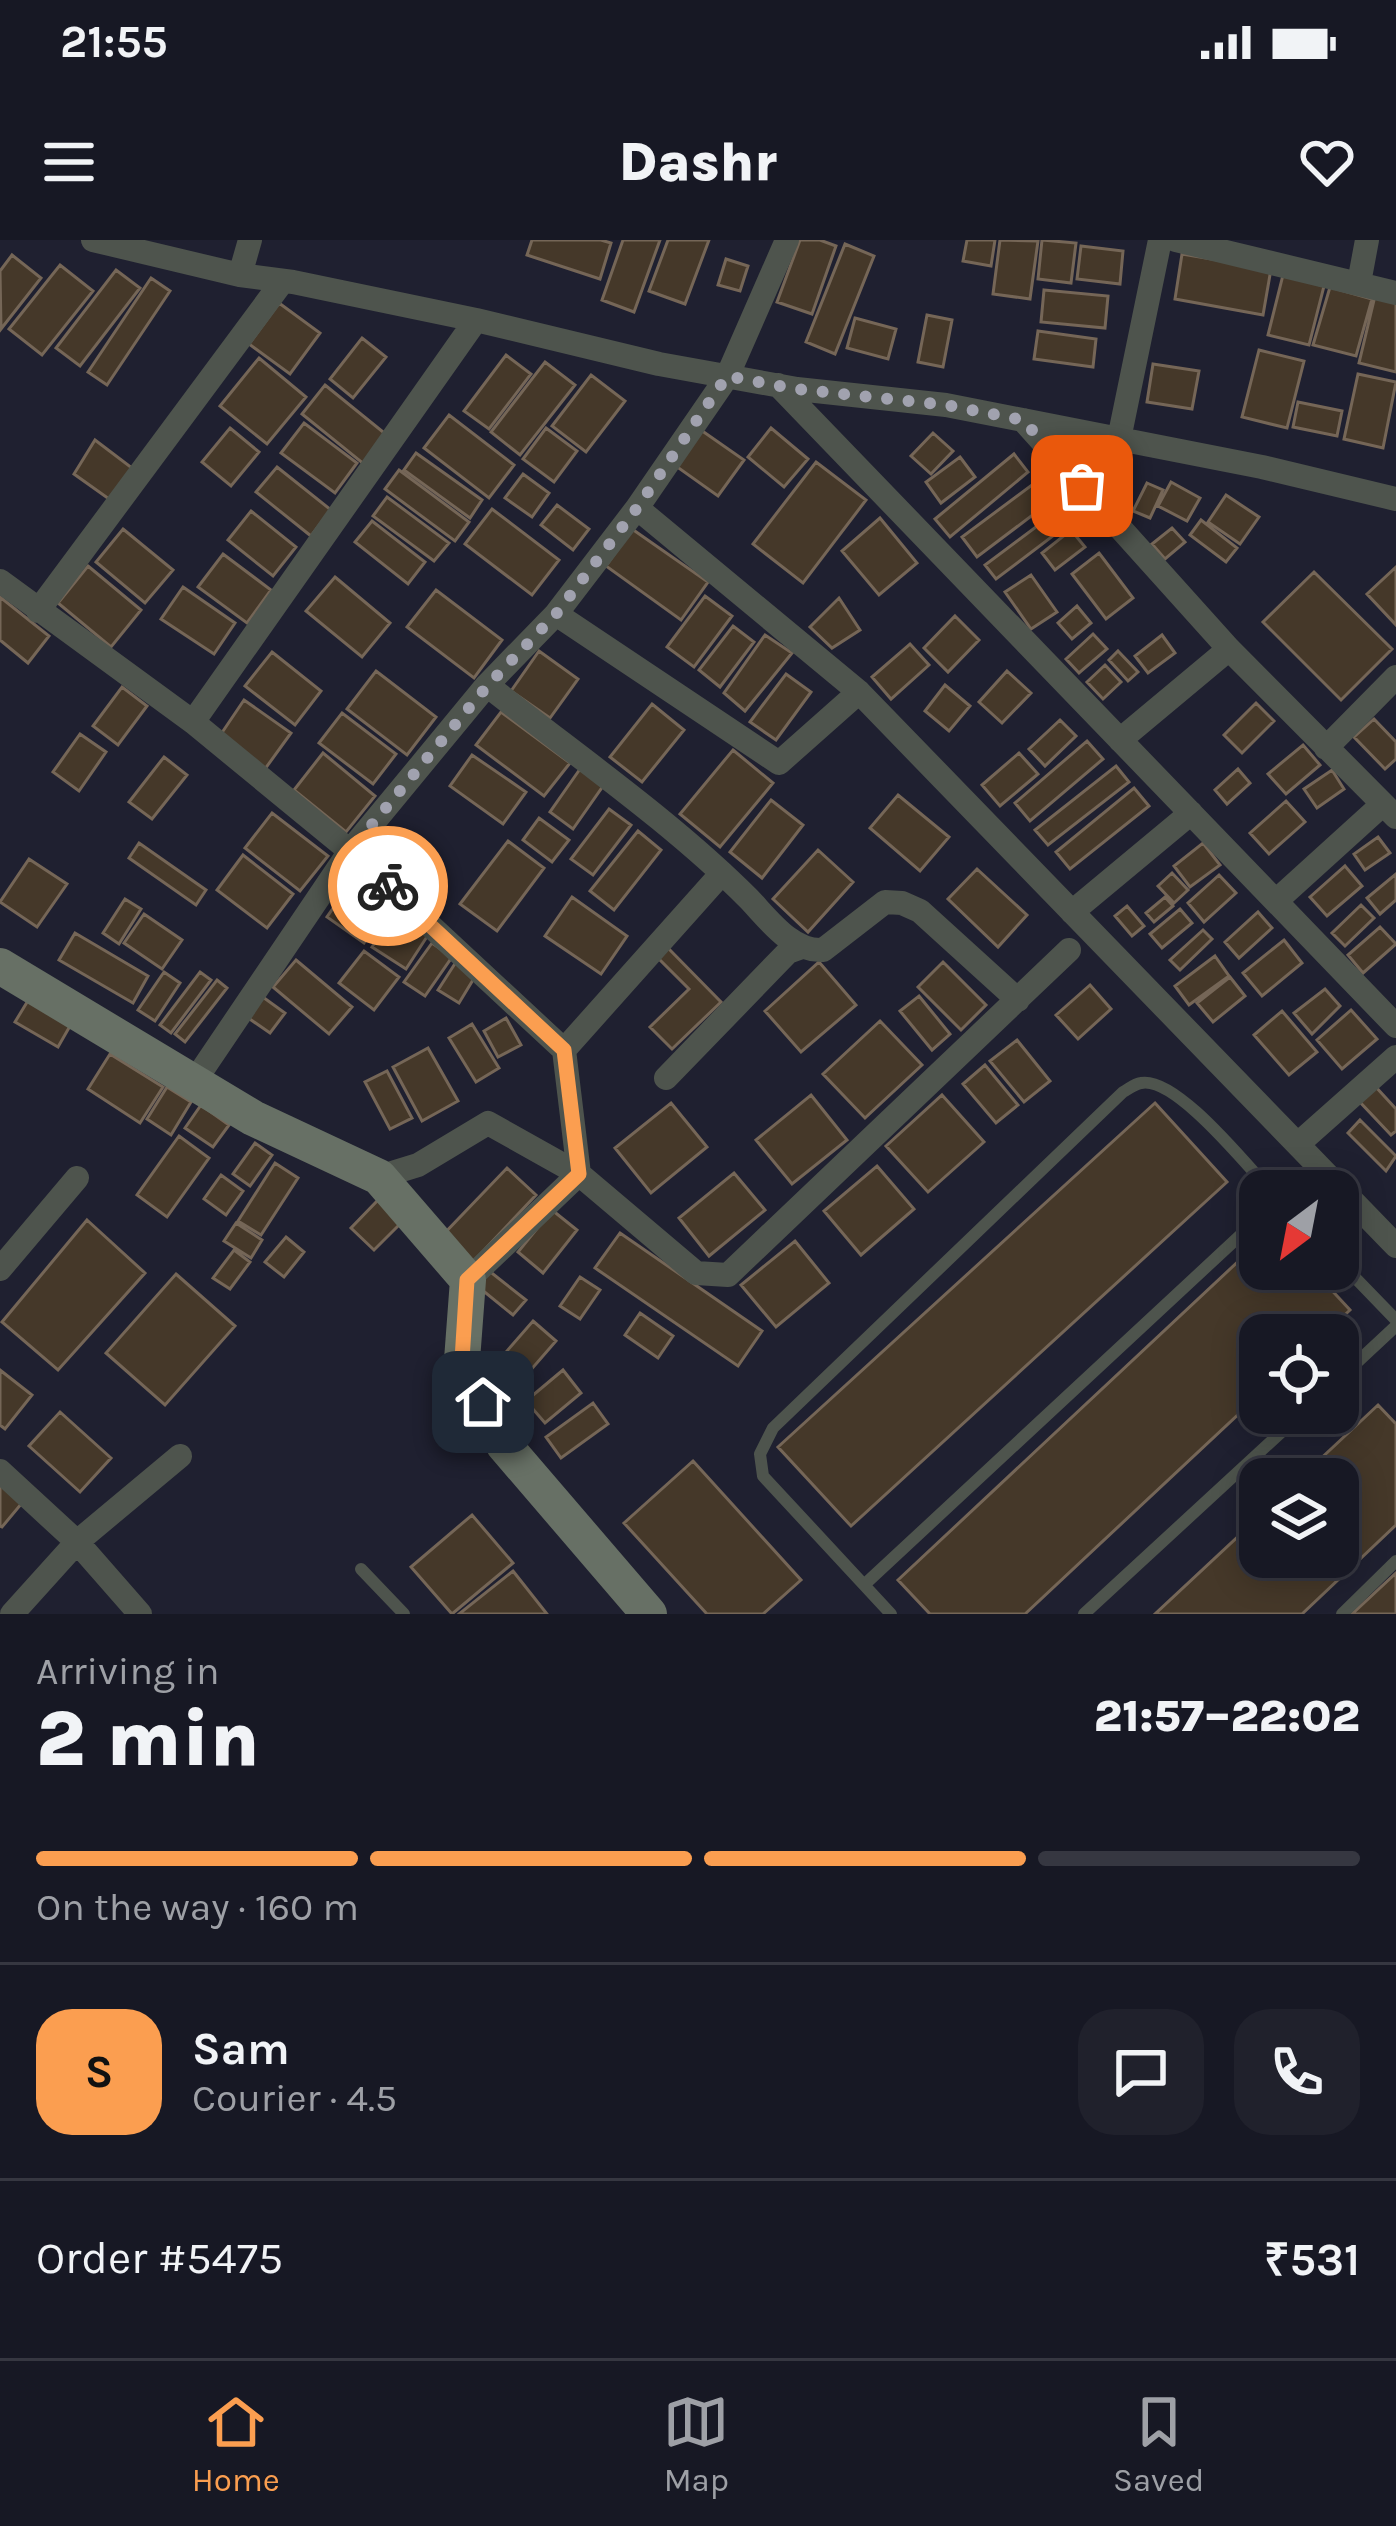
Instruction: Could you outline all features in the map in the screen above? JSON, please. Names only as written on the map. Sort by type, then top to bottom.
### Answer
[{"type":"street","points":[[93,240],[239,275],[476,320],[658,364],[778,386],[946,405],[1396,499]]},
{"type":"street","points":[[239,275],[250,240]]},
{"type":"street","points":[[194,1082],[350,851],[488,685],[556,614],[637,508],[727,376],[787,240]]},
{"type":"street","points":[[1119,439],[1160,240]]},
{"type":"street","points":[[1176,240],[1396,293]]},
{"type":"street","points":[[1359,283],[1367,240]]},
{"type":"street","points":[[38,611],[282,282]]},
{"type":"street","points":[[193,722],[476,320]]},
{"type":"street","points":[[778,386],[1396,1026]]},
{"type":"street","points":[[1023,420],[1229,649],[1390,810],[1276,901]]},
{"type":"street","points":[[637,508],[859,692],[1396,1246]]},
{"type":"street","points":[[0,580],[193,722],[350,851],[564,1050],[579,1174]]},
{"type":"street","points":[[556,614],[779,763],[859,692]]},
{"type":"street","points":[[1120,740],[1229,649]]},
{"type":"street","points":[[1326,748],[1396,677]]},
{"type":"street","points":[[488,685],[722,872],[786,937],[802,947],[824,950],[884,902],[902,903],[920,911],[1018,1000]]},
{"type":"street","points":[[1072,912],[1191,813]]},
{"type":"street","points":[[564,1050],[722,872]]},
{"type":"street","points":[[666,1078],[788,952],[802,947]]},
{"type":"street","points":[[379,1177],[418,1166],[488,1123],[579,1174],[696,1273],[728,1275],[1069,950]]},
{"type":"street","points":[[0,966],[253,1118],[379,1177],[467,1280]]},
{"type":"street","points":[[1298,1144],[1396,1057]]},
{"type":"street","points":[[579,1174],[467,1280],[462,1360],[504,1445],[649,1614]]},
{"type":"street","points":[[0,1269],[77,1178]]},
{"type":"street","points":[[13,1614],[76,1542],[180,1456]]},
{"type":"street","points":[[0,1471],[76,1542],[140,1614]]},
{"type":"lane","points":[[891,1614],[763,1476],[760,1454],[773,1428],[1124,1092],[1142,1082],[1164,1087],[1185,1101],[1251,1170]]},
{"type":"lane","points":[[864,1585],[1239,1237]]},
{"type":"lane","points":[[1359,1283],[1396,1323],[1359,1359]]},
{"type":"lane","points":[[1084,1614],[1279,1434]]},
{"type":"lane","points":[[1342,1614],[1396,1561]]},
{"type":"lane","points":[[362,1569],[404,1614]]},
{"type":"building","points":[[532,240],[611,243],[600,279],[527,255]]},
{"type":"building","points":[[623,240],[660,240],[634,312],[602,300]]},
{"type":"building","points":[[668,240],[709,240],[685,304],[649,291]]},
{"type":"building","points":[[800,240],[836,246],[812,314],[777,302]]},
{"type":"building","points":[[967,240],[995,240],[991,266],[963,261]]},
{"type":"building","points":[[1000,240],[1038,241],[1030,299],[993,294]]},
{"type":"building","points":[[1042,240],[1076,243],[1071,283],[1038,279]]},
{"type":"building","points":[[845,244],[874,256],[835,354],[806,342]]},
{"type":"building","points":[[1081,246],[1123,251],[1120,284],[1077,279]]},
{"type":"building","points":[[1182,254],[1271,269],[1263,315],[1175,299]]},
{"type":"building","points":[[12,255],[41,278],[1,329],[0,271]]},
{"type":"building","points":[[726,259],[748,266],[740,291],[718,285]]},
{"type":"building","points":[[60,265],[93,291],[42,355],[9,329]]},
{"type":"building","points":[[116,270],[140,288],[80,366],[56,348]]},
{"type":"building","points":[[1283,275],[1324,286],[1309,345],[1268,335]]},
{"type":"building","points":[[151,278],[170,291],[107,385],[88,372]]},
{"type":"building","points":[[1330,287],[1372,299],[1356,356],[1313,345]]},
{"type":"building","points":[[1044,290],[1108,296],[1105,328],[1041,322]]},
{"type":"building","points":[[1375,296],[1396,301],[1396,372],[1359,363]]},
{"type":"building","points":[[279,303],[320,333],[290,374],[249,344]]},
{"type":"building","points":[[927,315],[952,320],[943,367],[918,362]]},
{"type":"building","points":[[855,318],[896,329],[888,359],[847,348]]},
{"type":"building","points":[[1038,331],[1096,339],[1093,367],[1034,359]]},
{"type":"building","points":[[362,338],[386,357],[353,398],[330,379]]},
{"type":"building","points":[[1259,350],[1304,361],[1287,428],[1242,417]]},
{"type":"building","points":[[506,355],[531,374],[489,429],[464,411]]},
{"type":"building","points":[[259,358],[306,397],[267,444],[220,406]]},
{"type":"building","points":[[545,362],[575,385],[520,455],[491,432]]},
{"type":"building","points":[[1153,364],[1199,371],[1192,409],[1147,402]]},
{"type":"building","points":[[1358,374],[1396,382],[1383,448],[1344,439]]},
{"type":"building","points":[[591,375],[625,401],[586,452],[552,426]]},
{"type":"building","points":[[325,385],[388,436],[365,465],[302,414]]},
{"type":"building","points":[[1298,402],[1342,411],[1337,436],[1293,427]]},
{"type":"building","points":[[449,415],[514,465],[489,498],[424,448]]},
{"type":"building","points":[[304,423],[357,463],[335,493],[281,453]]},
{"type":"building","points":[[230,428],[259,452],[231,486],[202,462]]},
{"type":"building","points":[[546,428],[577,451],[554,482],[523,459]]},
{"type":"building","points":[[698,428],[744,460],[718,496],[673,464]]},
{"type":"building","points":[[771,428],[808,459],[784,487],[748,457]]},
{"type":"building","points":[[933,433],[953,451],[931,474],[911,456]]},
{"type":"building","points":[[95,440],[132,468],[109,499],[74,474]]},
{"type":"building","points":[[416,453],[482,500],[470,518],[404,470]]},
{"type":"building","points":[[1014,454],[1028,472],[950,537],[935,519]]},
{"type":"building","points":[[960,457],[975,477],[941,503],[926,482]]},
{"type":"building","points":[[816,462],[866,500],[803,583],[753,544]]},
{"type":"building","points":[[277,467],[331,510],[311,536],[256,492]]},
{"type":"building","points":[[399,470],[469,522],[455,541],[385,489]]},
{"type":"building","points":[[523,474],[549,493],[532,517],[505,498]]},
{"type":"building","points":[[1044,476],[1059,495],[977,557],[962,537]]},
{"type":"building","points":[[1171,482],[1200,498],[1187,521],[1158,506]]},
{"type":"building","points":[[1147,483],[1163,490],[1150,518],[1133,511]]},
{"type":"building","points":[[1226,495],[1259,517],[1240,544],[1208,522]]},
{"type":"building","points":[[387,497],[449,543],[434,561],[373,516]]},
{"type":"building","points":[[557,505],[589,529],[573,550],[541,525]]},
{"type":"building","points":[[492,509],[559,560],[532,595],[465,544]]},
{"type":"building","points":[[1060,509],[1070,523],[996,579],[985,565]]},
{"type":"building","points":[[251,511],[296,547],[273,576],[228,540]]},
{"type":"building","points":[[880,518],[917,563],[879,595],[842,551]]},
{"type":"building","points":[[1201,520],[1237,548],[1226,562],[1190,535]]},
{"type":"building","points":[[372,521],[425,562],[408,584],[355,542]]},
{"type":"building","points":[[1172,528],[1185,542],[1165,559],[1152,544]]},
{"type":"building","points":[[123,529],[173,570],[145,603],[96,562]]},
{"type":"building","points":[[632,529],[708,582],[681,620],[606,566]]},
{"type":"building","points":[[1071,530],[1085,547],[1055,570],[1042,553]]},
{"type":"building","points":[[1099,553],[1133,598],[1106,619],[1072,574]]},
{"type":"building","points":[[223,554],[271,590],[247,623],[198,587]]},
{"type":"building","points":[[88,566],[141,610],[111,647],[58,603]]},
{"type":"building","points":[[1396,567],[1396,625],[1367,594]]},
{"type":"building","points":[[1314,572],[1392,649],[1341,700],[1263,622]]},
{"type":"building","points":[[1031,575],[1057,612],[1031,629],[1005,592]]},
{"type":"building","points":[[335,577],[390,623],[362,657],[306,611]]},
{"type":"building","points":[[183,587],[235,623],[214,654],[161,619]]},
{"type":"building","points":[[436,590],[502,640],[474,678],[407,627]]},
{"type":"building","points":[[705,596],[732,616],[694,667],[667,647]]},
{"type":"building","points":[[0,597],[49,636],[28,663],[0,640]]},
{"type":"building","points":[[839,598],[860,630],[832,648],[810,627]]},
{"type":"building","points":[[1077,606],[1091,623],[1072,639],[1058,623]]},
{"type":"building","points":[[955,616],[979,640],[948,672],[924,648]]},
{"type":"building","points":[[733,626],[754,642],[720,687],[699,670]]},
{"type":"building","points":[[1093,634],[1107,649],[1079,673],[1066,659]]},
{"type":"building","points":[[765,635],[792,653],[745,711],[724,693]]},
{"type":"building","points":[[1162,635],[1175,653],[1148,673],[1135,656]]},
{"type":"building","points":[[910,644],[929,665],[891,699],[872,677]]},
{"type":"building","points":[[539,651],[578,679],[550,718],[511,691]]},
{"type":"building","points":[[1118,651],[1138,672],[1128,681],[1109,660]]},
{"type":"building","points":[[272,652],[321,691],[295,725],[245,686]]},
{"type":"building","points":[[1105,665],[1121,682],[1103,699],[1087,682]]},
{"type":"building","points":[[376,671],[436,717],[407,755],[347,709]]},
{"type":"building","points":[[1007,671],[1031,693],[1002,723],[979,702]]},
{"type":"building","points":[[786,674],[811,692],[776,740],[750,722]]},
{"type":"building","points":[[945,685],[970,706],[949,731],[925,711]]},
{"type":"building","points":[[122,687],[147,706],[118,745],[93,726]]},
{"type":"building","points":[[244,700],[291,733],[265,769],[219,737]]},
{"type":"building","points":[[1256,703],[1274,721],[1242,753],[1224,735]]},
{"type":"building","points":[[652,704],[684,730],[642,782],[610,757]]},
{"type":"building","points":[[501,712],[570,763],[544,796],[476,745]]},
{"type":"building","points":[[342,713],[396,754],[373,784],[319,743]]},
{"type":"building","points":[[1374,719],[1396,742],[1396,759],[1385,769],[1354,737]]},
{"type":"building","points":[[1060,720],[1076,736],[1045,766],[1029,749]]},
{"type":"building","points":[[80,734],[106,752],[79,791],[53,772]]},
{"type":"building","points":[[1087,741],[1103,759],[1030,821],[1015,803]]},
{"type":"building","points":[[1303,745],[1320,765],[1286,794],[1268,774]]},
{"type":"building","points":[[733,750],[773,783],[720,847],[680,814]]},
{"type":"building","points":[[323,753],[375,796],[346,832],[294,790]]},
{"type":"building","points":[[1019,753],[1038,774],[1000,806],[982,785]]},
{"type":"building","points":[[472,755],[526,792],[503,824],[450,786]]},
{"type":"building","points":[[164,757],[187,775],[152,819],[129,802]]},
{"type":"building","points":[[1116,766],[1129,782],[1048,845],[1035,830]]},
{"type":"building","points":[[580,769],[603,786],[573,829],[550,812]]},
{"type":"building","points":[[1238,769],[1250,783],[1227,804],[1215,790]]},
{"type":"building","points":[[1332,770],[1344,789],[1317,808],[1304,789]]},
{"type":"building","points":[[1134,788],[1149,806],[1070,869],[1056,852]]},
{"type":"building","points":[[898,795],[949,837],[920,871],[870,828]]},
{"type":"building","points":[[771,800],[803,825],[762,878],[730,852]]},
{"type":"building","points":[[1286,801],[1305,822],[1269,854],[1250,833]]},
{"type":"building","points":[[609,809],[631,825],[593,875],[571,859]]},
{"type":"building","points":[[272,813],[328,856],[300,891],[245,848]]},
{"type":"building","points":[[539,818],[569,840],[552,862],[523,840]]},
{"type":"building","points":[[638,831],[661,850],[614,910],[590,891]]},
{"type":"building","points":[[1378,837],[1390,853],[1365,870],[1354,854]]},
{"type":"building","points":[[508,841],[544,868],[497,931],[460,904]]},
{"type":"building","points":[[139,843],[206,890],[196,905],[129,858]]},
{"type":"building","points":[[1203,843],[1220,865],[1190,887],[1174,866]]},
{"type":"building","points":[[818,850],[853,882],[808,932],[773,899]]},
{"type":"building","points":[[243,855],[293,894],[267,928],[217,890]]},
{"type":"building","points":[[29,859],[67,884],[37,927],[0,902]]},
{"type":"building","points":[[1345,866],[1362,886],[1327,916],[1310,897]]},
{"type":"building","points":[[977,869],[1027,915],[998,947],[948,899]]},
{"type":"building","points":[[1172,873],[1188,890],[1174,903],[1158,886]]},
{"type":"building","points":[[1396,874],[1396,900],[1380,914],[1367,898]]},
{"type":"building","points":[[356,875],[393,902],[364,943],[327,917]]},
{"type":"building","points":[[1219,875],[1236,893],[1204,922],[1188,903]]},
{"type":"building","points":[[572,897],[627,936],[601,974],[545,936]]},
{"type":"building","points":[[1165,897],[1173,906],[1154,922],[1146,913]]},
{"type":"building","points":[[125,899],[141,909],[119,944],[103,933]]},
{"type":"building","points":[[1361,905],[1374,918],[1345,946],[1332,933]]},
{"type":"building","points":[[1127,906],[1144,926],[1132,936],[1115,916]]},
{"type":"building","points":[[1180,909],[1192,923],[1162,948],[1150,934]]},
{"type":"building","points":[[397,910],[430,932],[406,969],[372,947]]},
{"type":"building","points":[[1258,912],[1272,928],[1239,958],[1225,942]]},
{"type":"building","points":[[144,914],[182,940],[162,969],[124,943]]},
{"type":"building","points":[[1380,927],[1396,944],[1363,973],[1348,955]]},
{"type":"building","points":[[1203,930],[1212,939],[1180,970],[1170,960]]},
{"type":"building","points":[[75,933],[148,976],[133,1003],[59,960]]},
{"type":"building","points":[[1284,940],[1302,963],[1262,996],[1243,973]]},
{"type":"building","points":[[432,943],[452,957],[425,996],[404,982]]},
{"type":"building","points":[[667,947],[721,1002],[672,1049],[650,1027],[689,989],[657,957]]},
{"type":"building","points":[[364,951],[399,977],[374,1010],[339,983]]},
{"type":"building","points":[[1215,956],[1229,976],[1189,1005],[1175,986]]},
{"type":"building","points":[[296,960],[352,1007],[329,1034],[273,987]]},
{"type":"building","points":[[456,962],[476,975],[459,1003],[438,990]]},
{"type":"building","points":[[819,962],[856,1005],[801,1052],[765,1011]]},
{"type":"building","points":[[943,962],[986,1005],[961,1030],[918,987]]},
{"type":"building","points":[[164,972],[180,983],[155,1021],[138,1010]]},
{"type":"building","points":[[200,972],[211,980],[171,1033],[160,1025]]},
{"type":"building","points":[[1230,977],[1245,996],[1213,1022],[1197,1003]]},
{"type":"building","points":[[217,980],[227,988],[185,1042],[175,1034]]},
{"type":"building","points":[[1090,985],[1111,1009],[1078,1039],[1056,1015]]},
{"type":"building","points":[[1325,989],[1340,1006],[1312,1034],[1294,1013]]},
{"type":"building","points":[[32,994],[74,1019],[58,1047],[15,1022]]},
{"type":"building","points":[[260,995],[285,1013],[270,1033],[244,1015]]},
{"type":"building","points":[[919,996],[950,1034],[932,1050],[900,1011]]},
{"type":"building","points":[[1351,1010],[1377,1039],[1342,1069],[1317,1040]]},
{"type":"building","points":[[1282,1011],[1317,1052],[1289,1075],[1254,1035]]},
{"type":"building","points":[[506,1018],[521,1045],[498,1057],[484,1031]]},
{"type":"building","points":[[880,1021],[922,1065],[865,1118],[823,1074]]},
{"type":"building","points":[[472,1024],[499,1068],[476,1082],[449,1038]]},
{"type":"building","points":[[1017,1040],[1050,1081],[1024,1102],[990,1061]]},
{"type":"building","points":[[428,1048],[458,1101],[422,1121],[393,1067]]},
{"type":"building","points":[[110,1054],[163,1087],[140,1123],[88,1089]]},
{"type":"building","points":[[985,1065],[1018,1105],[996,1123],[963,1084]]},
{"type":"building","points":[[387,1071],[412,1118],[390,1129],[365,1082]]},
{"type":"building","points":[[1374,1085],[1396,1109],[1396,1131],[1391,1135],[1358,1100]]},
{"type":"building","points":[[167,1087],[191,1102],[171,1135],[147,1119]]},
{"type":"building","points":[[811,1095],[847,1140],[792,1184],[756,1140]]},
{"type":"building","points":[[942,1095],[984,1142],[928,1192],[886,1146]]},
{"type":"building","points":[[671,1103],[707,1147],[651,1193],[615,1148]]},
{"type":"building","points":[[1155,1103],[1227,1182],[851,1526],[778,1447]]},
{"type":"building","points":[[201,1105],[229,1125],[213,1147],[185,1128]]},
{"type":"building","points":[[1360,1120],[1396,1156],[1386,1171],[1348,1133]]},
{"type":"building","points":[[179,1136],[209,1158],[167,1217],[137,1195]]},
{"type":"building","points":[[255,1143],[272,1155],[250,1186],[233,1174]]},
{"type":"building","points":[[275,1163],[298,1178],[261,1235],[238,1221]]},
{"type":"building","points":[[877,1166],[914,1209],[861,1255],[824,1211]]},
{"type":"building","points":[[507,1168],[536,1195],[470,1265],[440,1238]]},
{"type":"building","points":[[734,1173],[765,1210],[709,1256],[679,1218]]},
{"type":"building","points":[[221,1175],[243,1191],[226,1215],[204,1199]]},
{"type":"building","points":[[381,1197],[404,1220],[374,1250],[351,1228]]},
{"type":"building","points":[[552,1210],[577,1230],[543,1273],[518,1252]]},
{"type":"building","points":[[87,1220],[145,1273],[58,1370],[2,1322]]},
{"type":"building","points":[[236,1223],[262,1240],[251,1258],[224,1241]]},
{"type":"building","points":[[620,1233],[762,1331],[738,1366],[595,1268]]},
{"type":"building","points":[[286,1237],[304,1252],[284,1277],[265,1262]]},
{"type":"building","points":[[795,1241],[829,1283],[776,1327],[741,1285]]},
{"type":"building","points":[[234,1250],[250,1262],[230,1289],[213,1278]]},
{"type":"building","points":[[1239,1261],[1239,1290],[1331,1290],[1350,1310],[1346,1314],[1239,1314],[1239,1414],[1025,1614],[930,1614],[898,1580]]},
{"type":"building","points":[[488,1270],[526,1300],[513,1315],[476,1285]]},
{"type":"building","points":[[176,1274],[235,1326],[165,1405],[106,1353]]},
{"type":"building","points":[[580,1277],[600,1290],[580,1319],[560,1306]]},
{"type":"building","points":[[640,1313],[673,1336],[658,1358],[625,1335]]},
{"type":"building","points":[[533,1321],[556,1341],[523,1379],[500,1359]]},
{"type":"building","points":[[0,1370],[32,1395],[5,1429],[0,1425]]},
{"type":"building","points":[[563,1370],[581,1393],[545,1423],[526,1401]]},
{"type":"building","points":[[593,1403],[608,1424],[561,1458],[546,1437]]},
{"type":"building","points":[[1378,1405],[1396,1424],[1396,1525],[1359,1560],[1359,1458],[1321,1458],[1347,1434],[1359,1434],[1359,1423]]},
{"type":"building","points":[[60,1412],[111,1458],[80,1492],[29,1446]]},
{"type":"building","points":[[693,1461],[801,1580],[763,1614],[707,1614],[624,1523]]},
{"type":"building","points":[[0,1484],[22,1503],[2,1527],[0,1526]]},
{"type":"building","points":[[472,1515],[513,1563],[452,1614],[411,1567]]},
{"type":"building","points":[[1239,1536],[1239,1578],[1340,1578],[1302,1614],[1155,1614]]},
{"type":"building","points":[[513,1571],[547,1614],[459,1614]]},
{"type":"building","points":[[1396,1573],[1396,1614],[1352,1614]]},
{"type":"way so far","points":[[388,886],[350,851],[488,685],[556,614],[637,508],[727,376],[1023,420],[1082,486]]},
{"type":"route","points":[[388,886],[564,1050],[579,1174],[467,1280],[462,1360],[483,1402]]}]
